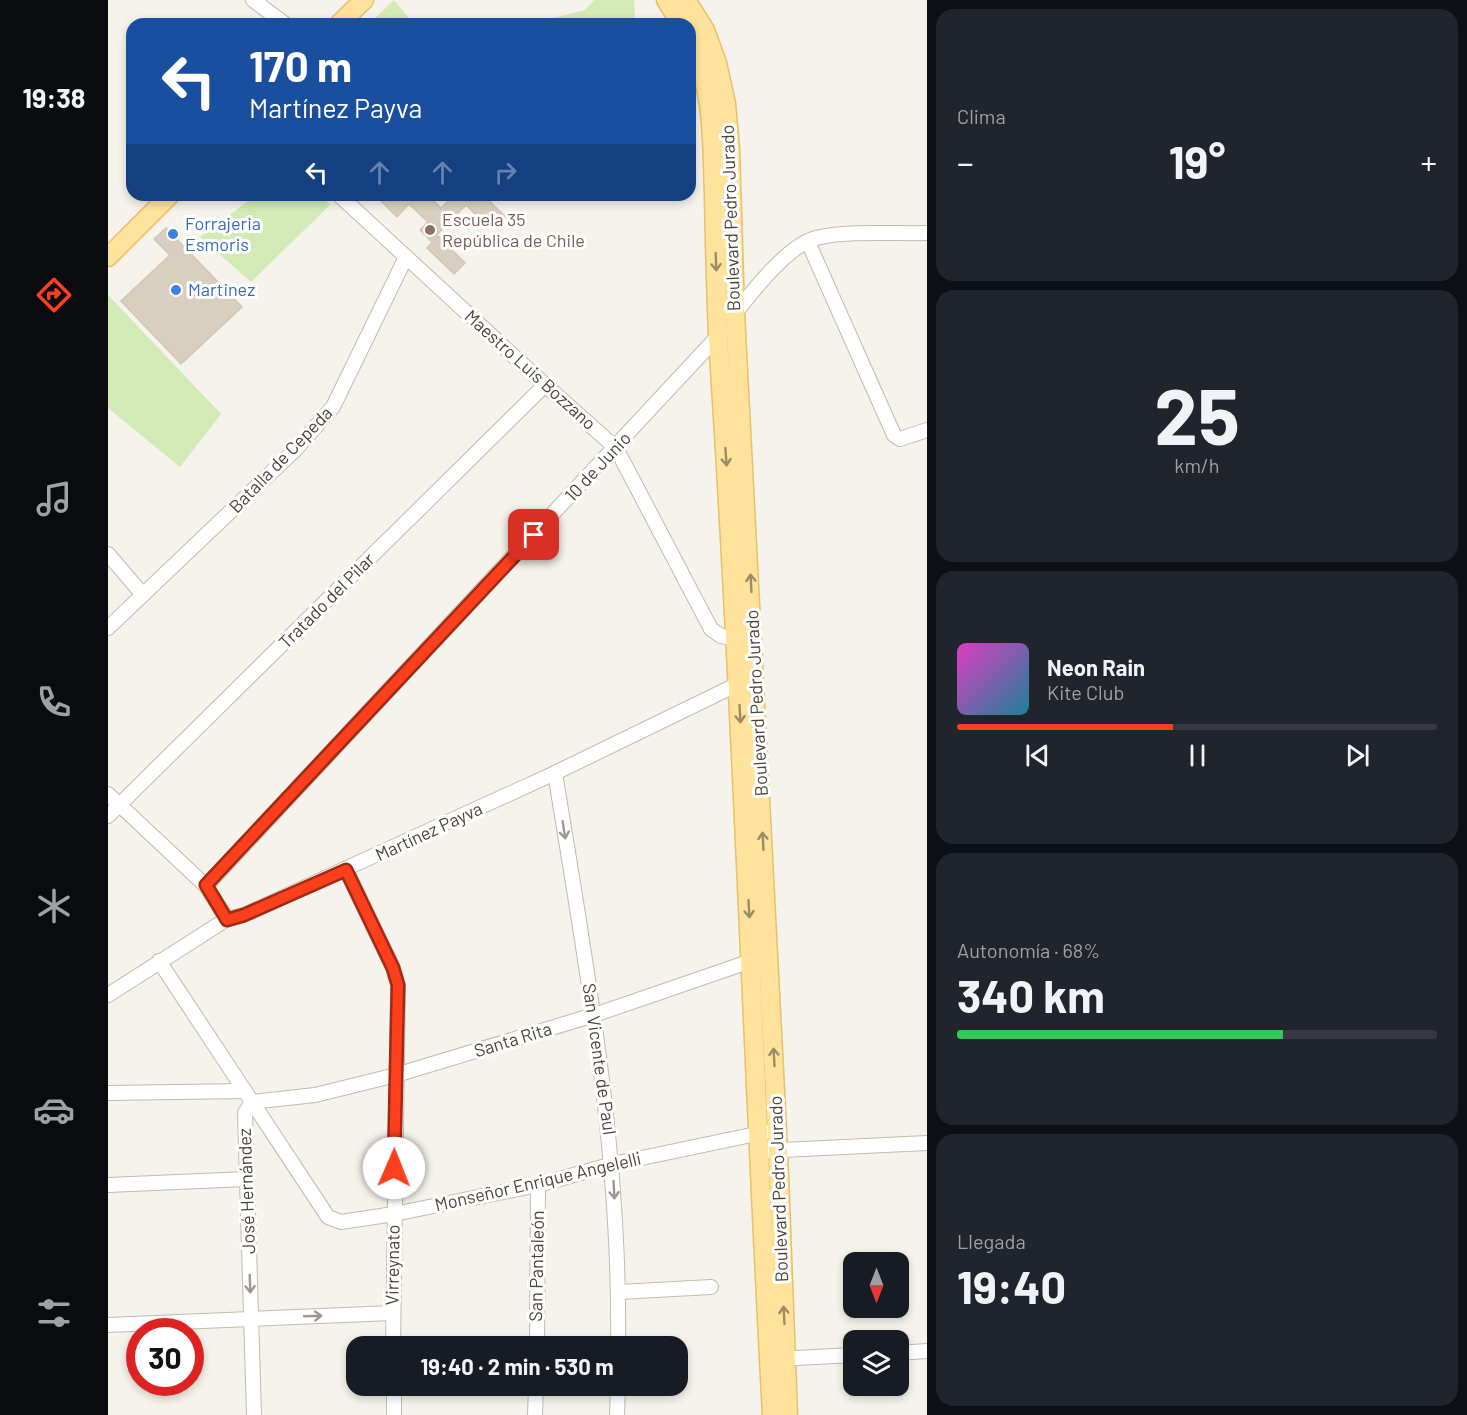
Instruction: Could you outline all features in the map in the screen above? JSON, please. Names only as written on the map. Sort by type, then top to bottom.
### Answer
[{"type":"main road","points":[[345,18],[364,0]]},
{"type":"main road","name":"Boulevard Pedro Jurado","points":[[666,0],[686,18]]},
{"type":"main road","name":"Boulevard Pedro Jurado","points":[[686,0],[689,18]]},
{"type":"main road","name":"Boulevard Pedro Jurado","points":[[696,31],[717,63],[735,313],[745,640],[777,1359],[772,1415]]},
{"type":"main road","name":"Boulevard Pedro Jurado","points":[[696,52],[719,113],[718,337],[745,640]]},
{"type":"main road","points":[[108,257],[164,201]]},
{"type":"main road","name":"Boulevard Pedro Jurado","points":[[777,1359],[788,1415]]},
{"type":"street","points":[[253,0],[277,18]]},
{"type":"street","name":"Maestro Luis Bozzano","points":[[345,201],[545,386],[616,448],[711,629],[721,636],[745,640]]},
{"type":"street","name":"10 de Junio","points":[[206,885],[616,448],[718,337],[735,313],[778,265],[808,242],[834,236],[927,234]]},
{"type":"street","points":[[808,242],[894,435],[900,439],[927,430]]},
{"type":"street","name":"Batalla de Cepeda","points":[[108,628],[295,450],[333,407],[406,257]]},
{"type":"street","name":"Tratado del Pilar","points":[[108,816],[121,806],[545,386]]},
{"type":"street","points":[[108,554],[143,595]]},
{"type":"street","name":"Martínez Payva","points":[[109,993],[227,920],[244,915],[346,870],[747,684]]},
{"type":"street","name":"San Vicente de Paul","points":[[555,773],[594,1016],[613,1164],[619,1292],[618,1336]]},
{"type":"street","points":[[108,794],[206,885],[227,920]]},
{"type":"street","name":"Virreynato","points":[[346,870],[393,968],[398,985],[393,1336]]},
{"type":"street","name":"Santa Rita","points":[[108,1094],[315,1095],[396,1075],[594,1016],[760,958]]},
{"type":"street","points":[[159,961],[249,1096]]},
{"type":"street","name":"Monseñor Enrique Angelelli","points":[[249,1096],[328,1216],[341,1222],[394,1214],[538,1185],[613,1164],[769,1141],[927,1143]]},
{"type":"street","name":"José Hernández","points":[[249,1096],[245,1113],[254,1415]]},
{"type":"street","points":[[108,1185],[247,1179]]},
{"type":"street","name":"San Pantaleón","points":[[537,1336],[538,1185]]},
{"type":"street","points":[[619,1292],[711,1287]]},
{"type":"street","points":[[108,1325],[392,1313]]},
{"type":"street","points":[[909,1353],[927,1352]]},
{"type":"street","points":[[777,1359],[843,1356]]},
{"type":"street","points":[[394,1396],[394,1415]]},
{"type":"street","points":[[535,1415],[536,1396]]},
{"type":"street","points":[[617,1415],[618,1396]]},
{"type":"green space","points":[[394,0],[409,18],[375,18]]},
{"type":"green space","points":[[594,0],[634,0],[635,18],[553,18],[585,10]]},
{"type":"green space","points":[[248,201],[326,201],[330,205],[251,282],[200,237]]},
{"type":"green space","points":[[108,295],[221,414],[180,467],[108,408]]},
{"type":"building","points":[[381,201],[434,201],[441,208],[448,201],[489,201],[506,217],[496,227],[489,220],[485,224],[466,205],[431,241],[420,230],[428,222],[409,204],[397,217]]},
{"type":"building","points":[[166,228],[242,307],[181,364],[121,301],[170,255],[154,239]]},
{"type":"building","points":[[438,236],[465,263],[454,274],[427,248]]},
{"type":"place","name":"Escuela 35 República de Chile","points":[[430,230]]},
{"type":"place","name":"Forrajeria Esmoris","points":[[173,234]]},
{"type":"place","name":"Martinez","points":[[176,290]]},
{"type":"route","points":[[394,1168],[400,1004],[398,985],[393,968],[346,870],[244,915],[227,920],[206,885],[534,535]]}]
